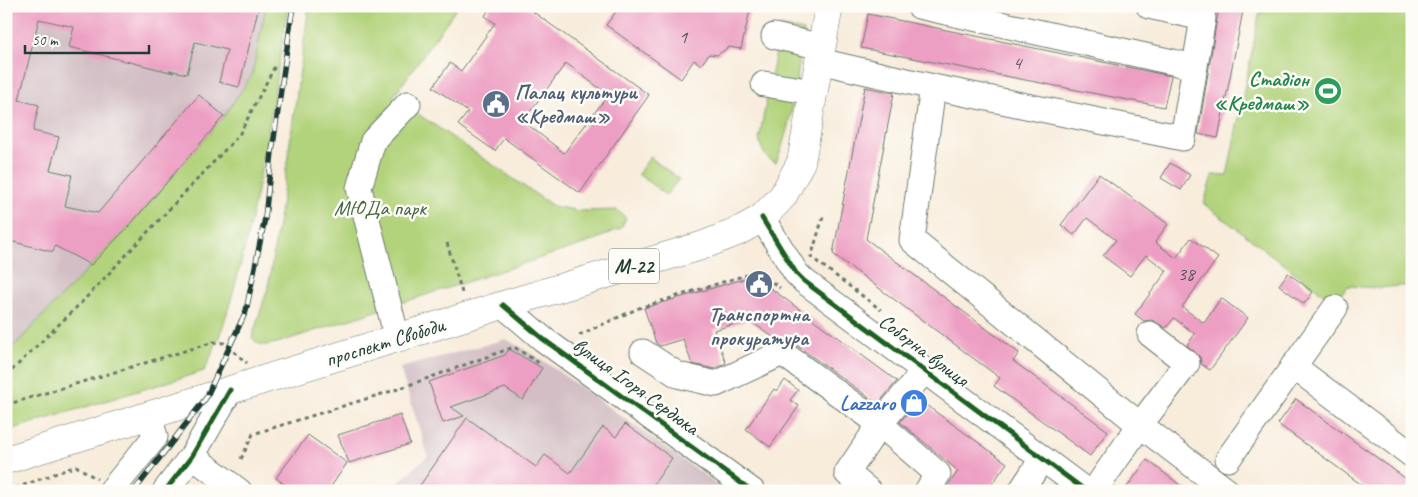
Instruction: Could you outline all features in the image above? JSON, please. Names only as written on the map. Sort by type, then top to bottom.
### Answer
[{"type":"highway","name":"М-22","points":[[762,218],[783,196],[801,162],[829,6]]},
{"type":"highway","name":"проспект Свободи","points":[[6,460],[504,305],[717,241],[762,218]]},
{"type":"street","points":[[919,6],[1195,66]]},
{"type":"street","points":[[774,36],[820,54],[932,87],[1183,138],[1203,18],[1149,6]]},
{"type":"street","points":[[764,84],[814,92]]},
{"type":"street","points":[[932,87],[912,240],[1140,426],[1227,491]]},
{"type":"street","points":[[397,338],[359,188],[373,140],[408,104]]},
{"type":"street","name":"Соборна вулиця","points":[[762,218],[796,273],[804,281],[1086,491]]},
{"type":"street","name":"вулиця Ігоря Сердюка","points":[[504,305],[543,338],[752,491]]},
{"type":"street","points":[[1228,459],[1335,308]]},
{"type":"street","points":[[1094,491],[1187,363],[1150,334]]},
{"type":"street","points":[[643,352],[678,376],[716,384],[782,353],[880,424],[938,474],[926,491]]},
{"type":"street","points":[[1293,366],[1412,455]]},
{"type":"street","points":[[869,491],[847,473],[880,424],[924,371]]},
{"type":"street","points":[[164,491],[192,456],[230,390]]},
{"type":"street","points":[[112,491],[155,436],[149,415]]},
{"type":"street","points":[[192,456],[239,491]]},
{"type":"street","points":[[1022,491],[1042,459]]},
{"type":"path","points":[[6,376],[81,303],[239,135],[275,66]]},
{"type":"path","points":[[811,257],[823,217]]},
{"type":"path","points":[[447,243],[463,297]]},
{"type":"path","points":[[578,335],[639,308],[736,278]]},
{"type":"path","points":[[6,405],[214,342],[224,343],[247,364]]},
{"type":"path","points":[[241,459],[253,434],[398,389],[514,348],[547,369]]},
{"type":"shaded area","points":[[6,6],[266,6],[252,75],[224,116],[129,226],[11,350],[6,352]]},
{"type":"shaded area","points":[[506,339],[542,360],[727,491],[393,491],[402,479],[428,456],[400,368]]},
{"type":"green space","points":[[266,6],[288,6],[269,127],[254,208],[235,287],[221,332],[204,371],[6,431],[6,352],[129,226],[224,116],[252,75]]},
{"type":"green space","name":"МЮДа парк","points":[[309,6],[458,6],[393,97],[553,206],[580,211],[617,210],[626,218],[621,228],[590,242],[277,343],[263,345],[257,343],[252,337],[268,288]]},
{"type":"green space","name":"Стадіон «Кредмаш»","points":[[1261,6],[1412,6],[1412,285],[1377,288],[1348,286],[1334,302],[1204,204],[1212,175],[1227,176]]},
{"type":"green space","points":[[781,26],[804,31],[787,131],[776,163],[764,154],[759,139]]},
{"type":"green space","points":[[650,157],[679,179],[666,195],[638,174]]},
{"type":"building","points":[[6,6],[259,6],[239,87],[219,82],[227,50],[195,42],[187,74],[169,70],[174,73],[69,47],[74,27],[39,19],[19,100],[39,105],[33,131],[59,137],[50,170],[72,175],[65,206],[98,213],[199,95],[224,116],[129,226],[91,265],[55,246],[53,252],[6,240]]},
{"type":"building","name":"Палац культури «Кредмаш»","points":[[491,6],[525,6],[649,95],[580,193],[504,138],[495,151],[458,125],[468,112],[433,87],[450,63],[461,71],[495,23],[485,16]],"holes":[[[566,63],[608,95],[564,153],[523,121]]]},
{"type":"building","points":[[620,6],[751,6],[741,49],[729,47],[717,55],[709,54],[701,65],[694,60],[681,79],[606,25]]},
{"type":"building","points":[[1219,6],[1244,6],[1218,138],[1198,134]]},
{"type":"building","points":[[868,14],[1171,76],[1164,107],[861,48]]},
{"type":"building","points":[[865,87],[894,93],[866,239],[1019,353],[1013,361],[1108,431],[1090,456],[994,386],[1000,378],[833,254]]},
{"type":"building","points":[[1170,163],[1190,175],[1181,190],[1161,178]]},
{"type":"building","points":[[1099,174],[1168,224],[1155,242],[1176,258],[1191,238],[1218,258],[1182,307],[1204,323],[1221,298],[1248,318],[1210,370],[1201,364],[1200,357],[1187,345],[1195,334],[1174,318],[1166,328],[1152,320],[1144,321],[1135,314],[1167,271],[1146,255],[1130,276],[1103,256],[1116,240],[1087,218],[1074,235],[1061,225]]},
{"type":"building","points":[[1288,273],[1313,292],[1304,304],[1279,285]]},
{"type":"building","points":[[754,276],[897,381],[878,404],[792,342],[784,339],[777,340],[749,320],[714,330],[726,363],[714,369],[692,364],[683,339],[660,346],[656,343],[644,308]]},
{"type":"building","points":[[509,349],[542,368],[523,400],[505,388],[451,407],[464,416],[443,423],[429,382],[505,355]]},
{"type":"building","points":[[785,380],[798,390],[790,400],[799,406],[770,447],[746,429],[774,389],[777,391]]},
{"type":"building","points":[[1296,399],[1412,483],[1412,491],[1370,491],[1278,424]]},
{"type":"building","points":[[919,400],[1007,463],[987,491],[944,491],[958,471],[900,422]]},
{"type":"building","points":[[400,415],[410,444],[349,463],[338,435]]},
{"type":"building","points":[[467,418],[536,467],[545,455],[570,473],[603,427],[616,437],[625,424],[672,458],[649,491],[416,491]]},
{"type":"building","points":[[308,435],[347,463],[328,491],[293,491],[276,478]]},
{"type":"building","points":[[1147,460],[1188,491],[1124,491]]},
{"type":"railway","points":[[134,491],[206,398],[246,311],[265,218],[272,152],[293,6]]},
{"type":"cycle path","points":[[762,218],[796,273],[804,281],[1086,491]]},
{"type":"cycle path","points":[[503,305],[543,339],[752,491]]},
{"type":"cycle path","points":[[165,491],[192,456],[230,390]]},
{"type":"place","name":"Стадіон «Кредмаш»","points":[[1328,91]]},
{"type":"place","name":"Палац культури «Кредмаш»","points":[[496,104]]},
{"type":"place","name":"Транспортна прокуратура","points":[[759,284]]},
{"type":"place","name":"Lazzaro","points":[[914,403]]}]
